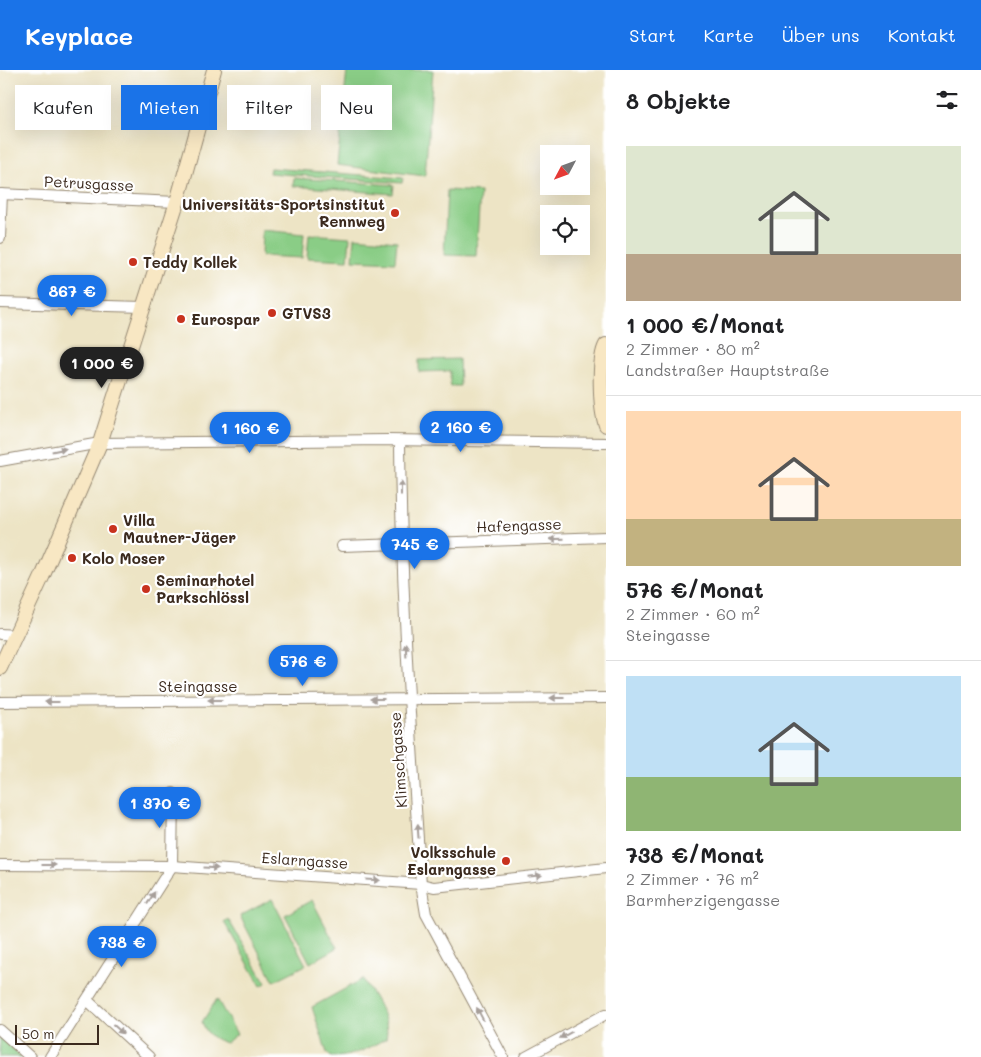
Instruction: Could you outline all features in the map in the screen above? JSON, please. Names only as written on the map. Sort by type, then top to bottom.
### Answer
[{"type":"main road","points":[[0,668],[100,443],[177,202],[214,70]]},
{"type":"main road","points":[[606,344],[602,354],[602,411],[606,424]]},
{"type":"street","name":"Petrusgasse","points":[[1,194],[177,202]]},
{"type":"street","points":[[0,238],[1,194]]},
{"type":"street","points":[[0,303],[144,307]]},
{"type":"street","name":"Klimschgasse","points":[[400,441],[401,545],[408,699],[421,884],[426,914],[503,1057]]},
{"type":"street","points":[[0,461],[100,443],[606,442]]},
{"type":"street","name":"Hafengasse","points":[[342,546],[606,537]]},
{"type":"street","points":[[0,634],[16,635]]},
{"type":"street","name":"Steingasse","points":[[0,702],[606,698]]},
{"type":"street","points":[[50,1057],[172,866],[173,794]]},
{"type":"street","name":"Eslarngasse","points":[[0,866],[172,866],[421,884],[434,887],[606,868]]},
{"type":"street","points":[[87,1000],[149,1057]]},
{"type":"street","points":[[526,1057],[606,1014]]},
{"type":"street","points":[[0,1030],[30,1057]]},
{"type":"green space","points":[[347,70],[433,70],[425,176],[337,165],[341,130],[392,130],[392,85],[345,85]]},
{"type":"green space","points":[[270,168],[403,178],[402,183],[269,173]]},
{"type":"green space","points":[[294,178],[394,185],[393,194],[293,186]]},
{"type":"green space","points":[[447,190],[480,192],[476,256],[444,255]]},
{"type":"green space","points":[[262,230],[304,234],[302,258],[261,256]]},
{"type":"green space","points":[[309,234],[350,237],[348,260],[307,258]]},
{"type":"green space","points":[[355,237],[397,241],[395,262],[353,260]]},
{"type":"green space","points":[[459,359],[460,386],[450,386],[450,371],[419,372],[419,360]]},
{"type":"green space","points":[[272,899],[306,965],[274,981],[240,916]]},
{"type":"green space","points":[[312,900],[337,948],[310,963],[285,915]]},
{"type":"green space","points":[[228,919],[266,983],[261,986],[224,922]]},
{"type":"green space","points":[[363,979],[383,1015],[386,1023],[386,1038],[360,1052],[346,1056],[331,1057],[327,1053],[312,1007]]},
{"type":"green space","points":[[217,999],[237,1034],[226,1043],[211,1036],[202,1022]]},
{"type":"green space","points":[[0,1037],[22,1057],[0,1057]]},
{"type":"place","name":"Universitäts-Sportsinstitut Rennweg","points":[[395,213]]},
{"type":"place","name":"Teddy Kollek","points":[[133,262]]},
{"type":"place","name":"GTVS3","points":[[272,313]]},
{"type":"place","name":"Eurospar","points":[[181,319]]},
{"type":"place","name":"Villa Mautner-Jäger","points":[[113,529]]},
{"type":"place","name":"Kolo Moser","points":[[72,558]]},
{"type":"place","name":"Seminarhotel Parkschlössl","points":[[146,589]]},
{"type":"place","name":"Volksschule Eslarngasse","points":[[506,861]]}]
